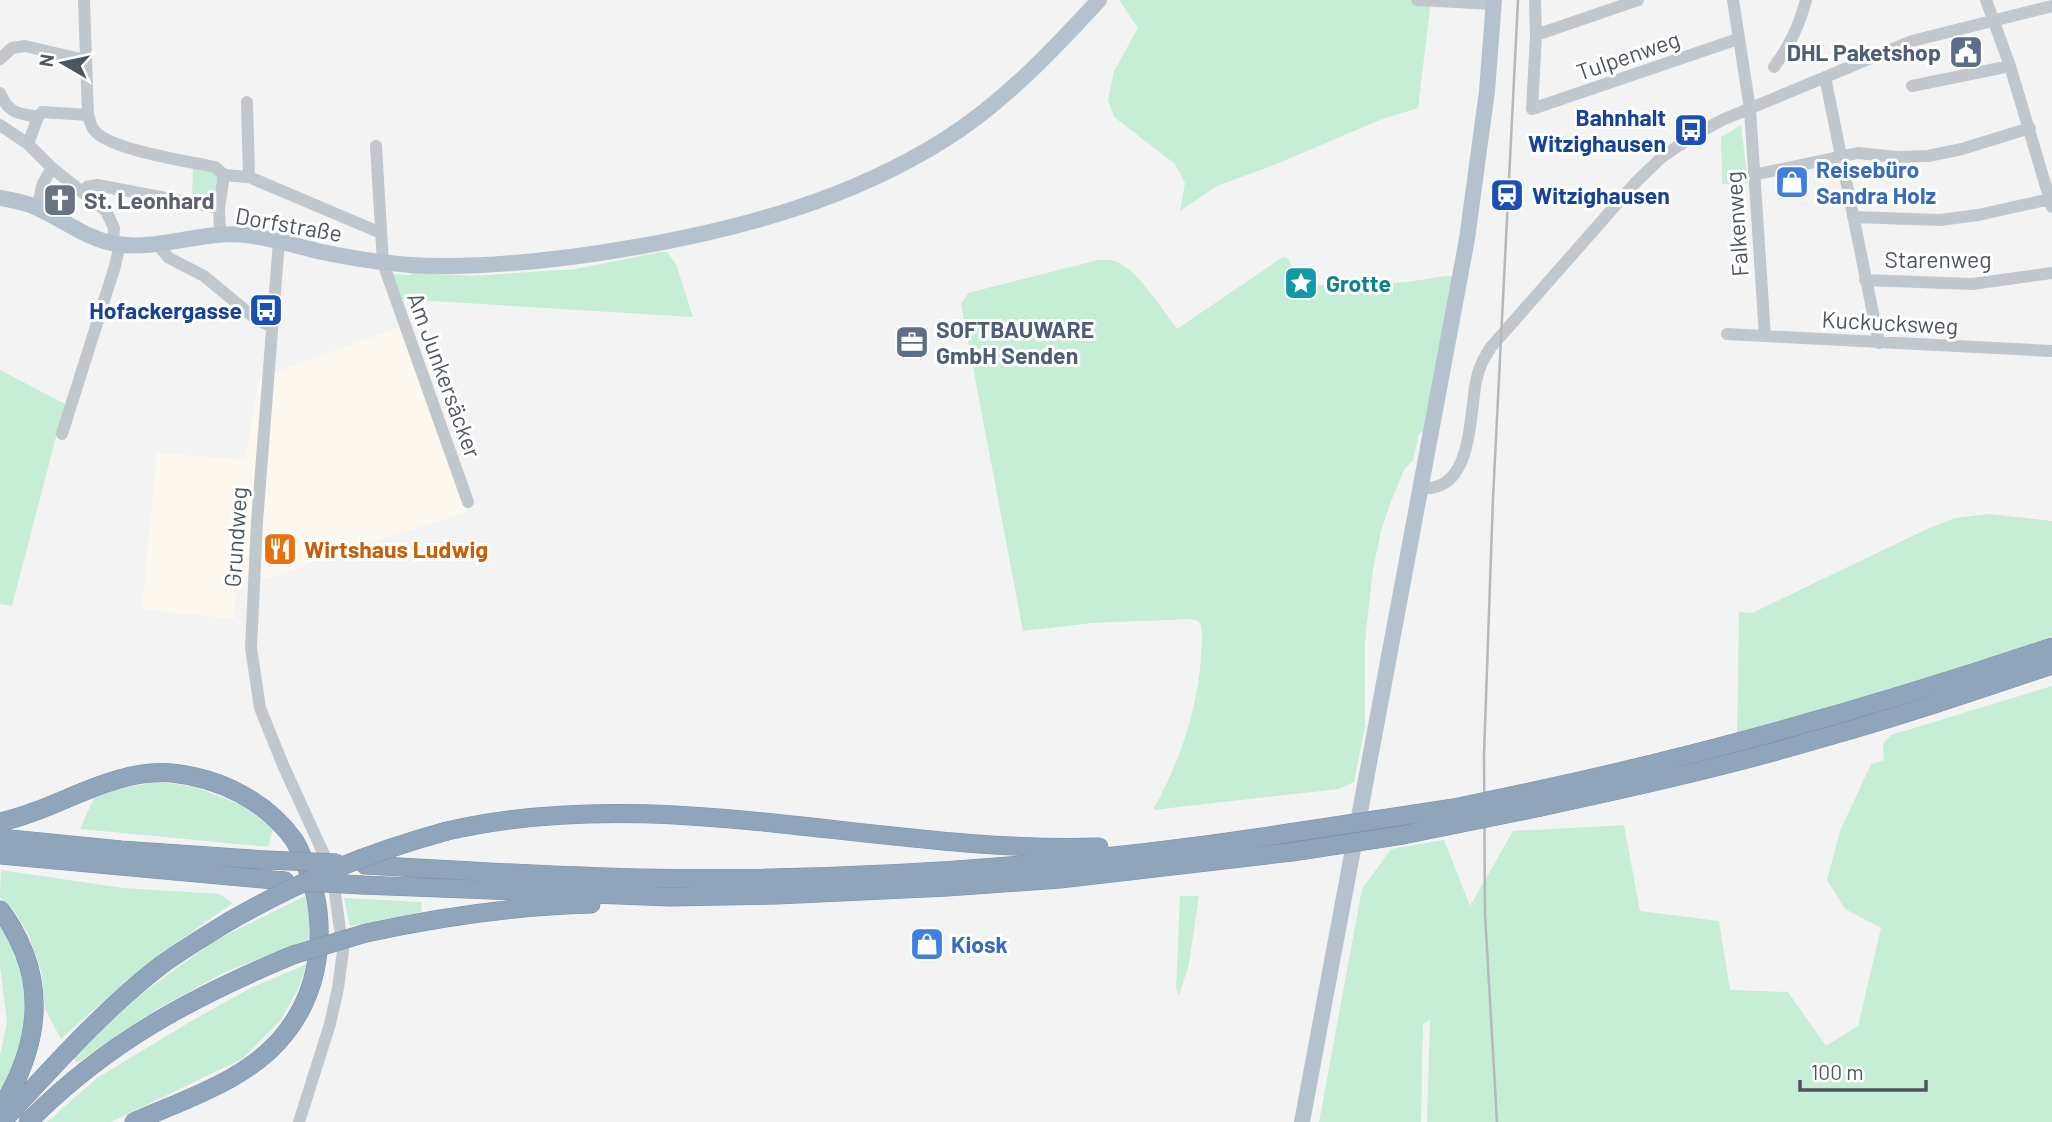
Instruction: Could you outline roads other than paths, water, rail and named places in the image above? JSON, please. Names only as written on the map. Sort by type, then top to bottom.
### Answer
[{"type":"highway","points":[[0,855],[285,881],[671,897],[972,886],[1098,875],[1292,852],[1403,835],[2040,663],[2052,647]]},
{"type":"highway","points":[[0,822],[144,773],[171,773],[198,777],[243,794],[261,807],[295,841],[307,867],[319,912],[320,936],[315,971],[304,1003],[284,1035],[259,1059],[232,1078],[134,1122]]},
{"type":"highway","points":[[0,838],[121,850],[513,874],[643,878],[831,876],[1060,862],[1210,845],[1454,808],[1537,799]]},
{"type":"highway","points":[[2,1122],[57,1062],[126,995],[178,953],[228,922],[321,873],[396,845],[486,822],[533,816],[677,814],[987,846],[1062,848],[1210,845]]},
{"type":"highway","points":[[28,1122],[104,1055],[146,1027],[213,990],[293,955],[366,933],[419,922],[507,909],[658,902],[671,897]]},
{"type":"highway","points":[[0,911],[17,936],[26,959],[32,979],[35,1008],[31,1045],[25,1064],[0,1110]]},
{"type":"main road","name":"Dorfstraße","points":[[0,198],[37,208],[83,234],[117,244],[157,244],[220,234],[244,235],[320,252],[412,265],[536,262],[674,241],[820,202],[916,157],[976,117],[1034,68],[1099,0]]},
{"type":"main road","points":[[1302,1122],[1467,239],[1487,91],[1494,2]]},
{"type":"street","points":[[84,0],[88,115],[92,130],[119,146],[215,167],[224,175],[249,177],[381,233]]},
{"type":"street","points":[[1417,0],[1494,2]]},
{"type":"street","points":[[1535,0],[1536,35],[1638,0]]},
{"type":"street","name":"Falkenweg","points":[[1733,0],[1750,109],[1765,336]]},
{"type":"street","points":[[1774,66],[1790,46],[1799,27],[1806,0]]},
{"type":"street","points":[[1853,217],[1940,220],[2051,203],[2030,128],[1986,0]]},
{"type":"street","points":[[1422,488],[1434,489],[1443,485],[1460,468],[1466,447],[1476,380],[1481,362],[1491,347],[1657,161],[1693,136],[1750,109],[1912,41],[2052,6]]},
{"type":"street","name":"Tulpenweg","points":[[1536,35],[1532,109],[1738,39]]},
{"type":"street","points":[[0,59],[12,48],[25,46],[85,60]]},
{"type":"street","points":[[1912,86],[2010,66]]},
{"type":"street","points":[[1825,77],[1879,343]]},
{"type":"street","points":[[0,93],[6,107],[17,113],[38,117]]},
{"type":"street","points":[[247,102],[249,177]]},
{"type":"street","points":[[28,144],[38,117],[43,112],[88,115]]},
{"type":"street","points":[[0,125],[28,144],[52,168],[106,211],[112,220],[117,244],[115,266],[62,434]]},
{"type":"street","points":[[1753,175],[1858,153],[1897,157],[1928,156],[1962,149],[2030,128]]},
{"type":"street","name":"Am Junkersäcker","points":[[376,146],[383,262],[468,502]]},
{"type":"street","points":[[37,208],[43,183],[52,168]]},
{"type":"street","points":[[220,234],[219,208],[224,175]]},
{"type":"street","points":[[83,191],[87,187],[97,185],[219,208]]},
{"type":"street","name":"Grundweg","points":[[279,241],[257,522],[251,648],[260,708],[332,872],[343,951],[330,1024],[299,1122]]},
{"type":"street","points":[[157,244],[169,258],[204,276],[257,320],[271,326]]},
{"type":"street","name":"Starenweg","points":[[1866,280],[1972,284],[2052,273]]},
{"type":"street","name":"Kuckucksweg","points":[[1727,334],[2052,351]]},
{"type":"railway","points":[[1497,1122],[1485,914],[1484,755],[1493,498],[1518,0]]},
{"type":"place","name":"DHL Paketshop","points":[[1966,52]]},
{"type":"place","name":"Bahnhalt Witzighausen","points":[[1691,130]]},
{"type":"place","name":"Reisebüro Sandra Holz","points":[[1792,182]]},
{"type":"place","name":"Witzighausen","points":[[1507,195]]},
{"type":"place","name":"St. Leonhard","points":[[60,200]]},
{"type":"place","name":"Grotte","points":[[1301,283]]},
{"type":"place","name":"Hofackergasse","points":[[266,310]]},
{"type":"place","name":"SOFTBAUWARE GmbH Senden","points":[[912,342]]},
{"type":"place","name":"Wirtshaus Ludwig","points":[[280,549]]},
{"type":"place","name":"Kiosk","points":[[927,944]]}]
